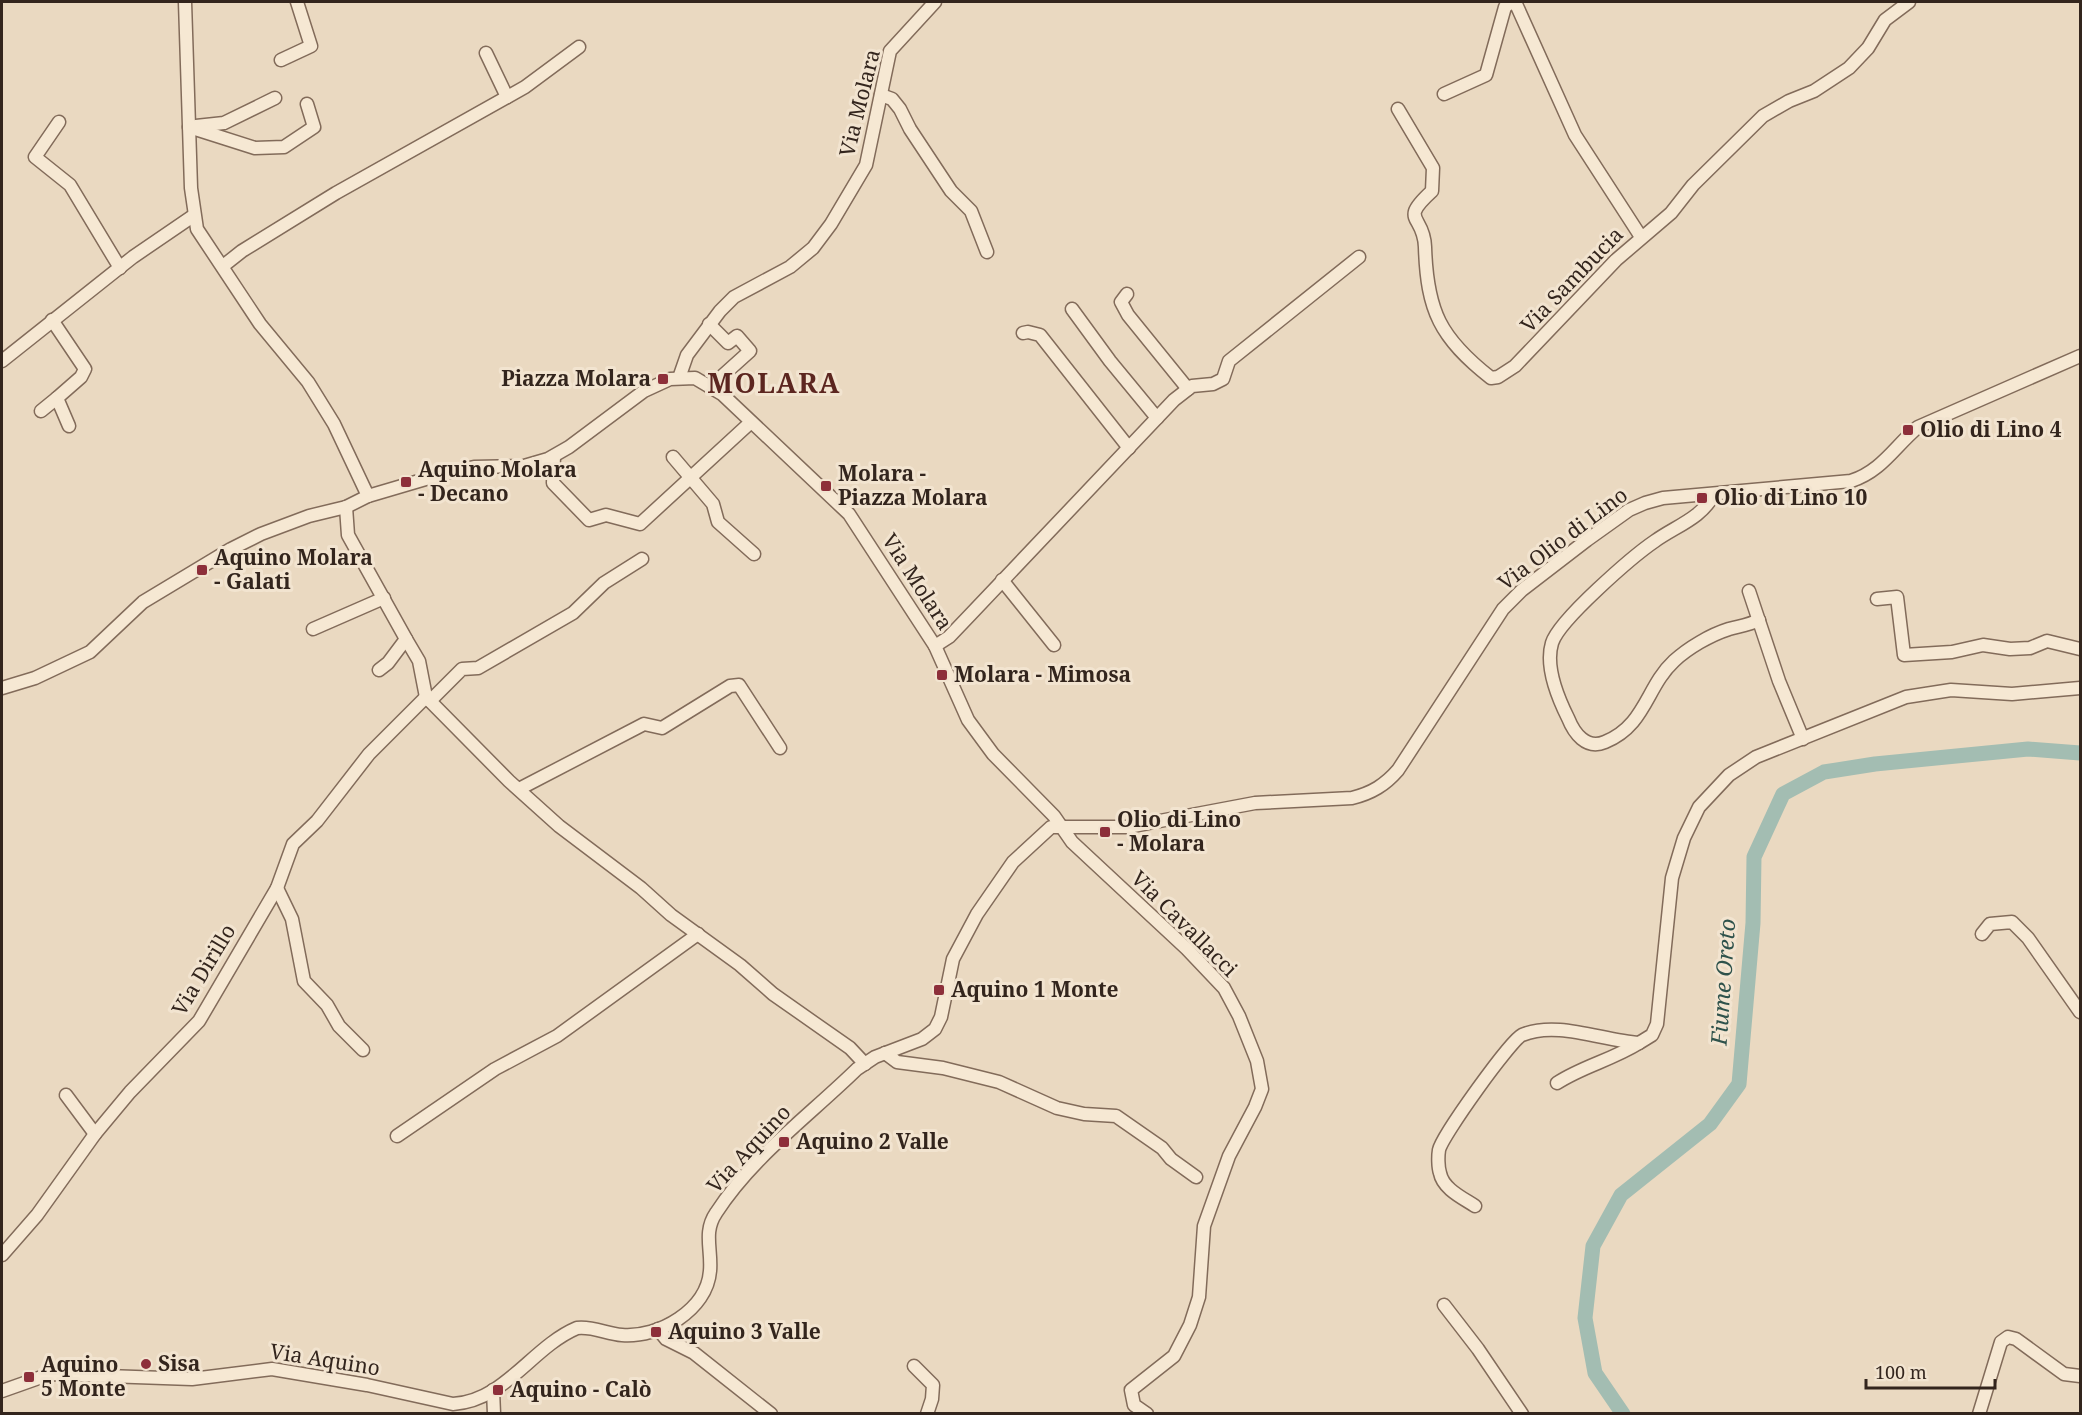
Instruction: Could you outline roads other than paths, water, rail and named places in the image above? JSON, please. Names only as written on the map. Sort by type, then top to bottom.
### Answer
[{"type":"street","points":[[185,2],[193,216],[197,229],[260,324],[308,382],[339,435],[368,496]]},
{"type":"street","points":[[281,60],[311,46],[297,2]]},
{"type":"street","name":"Via Molara","points":[[935,2],[890,51],[866,165],[856,185],[813,248],[777,275],[734,297],[709,324],[687,355],[679,378],[695,378],[722,394],[849,514],[935,646],[952,690],[968,720],[993,754],[1061,826]]},
{"type":"street","name":"Via Sambucia","points":[[1398,109],[1433,168],[1432,191],[1415,207],[1414,215],[1424,238],[1425,275],[1430,297],[1439,321],[1460,354],[1491,378],[1498,377],[1515,366],[1641,237],[1671,213],[1693,185],[1763,116],[1789,101],[1814,91],[1848,68],[1868,48],[1885,20],[1909,2]]},
{"type":"street","points":[[1444,94],[1486,75],[1505,7],[1510,3],[1516,4],[1575,135],[1641,237]]},
{"type":"street","points":[[223,266],[242,251],[336,193],[547,73],[579,47]]},
{"type":"street","points":[[486,53],[507,97]]},
{"type":"street","points":[[881,95],[892,99],[900,109],[910,129],[951,191],[971,211],[987,252]]},
{"type":"street","points":[[189,127],[224,123],[275,98]]},
{"type":"street","points":[[189,127],[255,148],[284,147],[314,127],[307,104]]},
{"type":"street","points":[[59,122],[35,157],[70,185],[120,268]]},
{"type":"street","points":[[2,361],[120,268],[193,216]]},
{"type":"street","points":[[935,646],[956,630],[1156,418],[1192,386],[1214,384],[1223,379],[1229,361],[1359,257]]},
{"type":"street","points":[[1126,294],[1121,302],[1128,315],[1188,389]]},
{"type":"street","points":[[1072,309],[1156,418]]},
{"type":"street","points":[[41,411],[81,377],[85,369],[52,320]]},
{"type":"street","points":[[709,324],[728,343],[737,336],[750,351],[710,387]]},
{"type":"street","points":[[1023,333],[1040,335],[1129,448]]},
{"type":"street","name":"Via Olio di Lino","points":[[1061,826],[1128,827],[1255,802],[1352,798],[1366,795],[1388,781],[1398,770],[1503,609],[1522,590],[1637,506],[1663,498],[1851,481],[1868,476],[1883,465],[1904,439],[1918,427],[2080,356]]},
{"type":"street","points":[[2,688],[35,678],[90,652],[143,602],[231,549],[309,516],[346,507],[368,496],[446,472],[474,467],[524,466],[554,456],[644,391],[679,378]]},
{"type":"street","points":[[57,398],[69,426]]},
{"type":"street","points":[[554,456],[553,483],[589,520],[606,515],[640,524],[751,422]]},
{"type":"street","points":[[673,457],[713,504],[718,522],[754,554]]},
{"type":"street","points":[[1714,494],[1706,508],[1654,542],[1596,590],[1552,642],[1550,658],[1555,685],[1574,732],[1584,742],[1602,744],[1619,734],[1637,719],[1653,693],[1658,679],[1675,660],[1705,640],[1759,620]]},
{"type":"street","points":[[346,507],[348,535],[418,661],[428,699],[559,826],[773,994],[850,1048],[865,1064]]},
{"type":"street","name":"Via Dirillo","points":[[2,1255],[37,1215],[95,1134],[148,1071],[199,1021],[277,888],[293,844],[317,820],[369,754],[462,669],[478,668],[573,613],[604,583],[642,559]]},
{"type":"street","points":[[1002,580],[1054,645]]},
{"type":"street","points":[[1749,591],[1779,681],[1803,739]]},
{"type":"street","points":[[1877,599],[1897,597],[1904,654],[1952,652],[1983,645],[2020,649],[2047,641],[2080,649]]},
{"type":"street","points":[[313,629],[384,598]]},
{"type":"street","points":[[379,670],[388,663],[406,639]]},
{"type":"street","points":[[519,789],[644,724],[662,728],[730,686],[739,685],[780,748]]},
{"type":"street","points":[[1557,1083],[1576,1071],[1612,1060],[1652,1035],[1657,1024],[1672,878],[1684,838],[1699,807],[1730,775],[1747,763],[1905,697],[1951,690],[2012,694],[2080,688]]},
{"type":"street","name":"Via Aquino","points":[[2,1390],[50,1374],[192,1379],[272,1369],[367,1385],[453,1404],[477,1400],[577,1328],[625,1336],[658,1329],[692,1309],[706,1290],[710,1271],[707,1237],[715,1214],[775,1145],[865,1064],[885,1053],[922,1039],[934,1029],[940,1017],[953,959],[976,914],[1000,878],[1021,853],[1045,830],[1061,826]]},
{"type":"street","name":"Via Cavallacci","points":[[1061,826],[1072,842],[1187,949],[1224,988],[1239,1016],[1260,1072],[1262,1089],[1229,1156],[1204,1226],[1199,1297],[1190,1325],[1174,1356],[1131,1390],[1134,1405],[1147,1413]]},
{"type":"street","points":[[277,888],[292,919],[304,981],[327,1005],[339,1026],[363,1050]]},
{"type":"street","points":[[1982,933],[1990,924],[2012,922],[2028,938],[2080,1012]]},
{"type":"street","points":[[397,1136],[495,1069],[557,1036],[698,934]]},
{"type":"street","points":[[1476,1206],[1443,1183],[1439,1172],[1439,1150],[1447,1134],[1486,1077],[1520,1036],[1550,1030],[1639,1044]]},
{"type":"street","points":[[885,1053],[897,1062],[943,1068],[999,1082],[1057,1108],[1084,1114],[1116,1116],[1162,1148],[1171,1159],[1196,1177]]},
{"type":"street","points":[[66,1095],[95,1134]]},
{"type":"street","points":[[1444,1305],[1478,1349],[1522,1413]]},
{"type":"street","points":[[658,1329],[666,1339],[694,1353],[771,1413]]},
{"type":"street","points":[[1979,1413],[2001,1342],[2008,1337],[2016,1339],[2064,1374],[2080,1376]]},
{"type":"street","points":[[914,1366],[933,1384],[933,1399],[927,1413]]},
{"type":"street","points":[[493,1390],[494,1413]]},
{"type":"waterway","name":"Fiume Oreto","points":[[1623,1414],[1595,1373],[1585,1318],[1593,1246],[1621,1195],[1710,1124],[1739,1084],[1753,923],[1754,857],[1783,794],[1824,772],[1875,764],[2028,749],[2080,753]]},
{"type":"place","name":"Piazza Molara","points":[[663,379]]},
{"type":"place","name":"Olio di Lino 4","points":[[1908,430]]},
{"type":"place","name":"Aquino Molara - Decano","points":[[406,482]]},
{"type":"place","name":"Molara - Piazza Molara","points":[[826,486]]},
{"type":"place","name":"Olio di Lino 10","points":[[1702,498]]},
{"type":"place","name":"Aquino Molara - Galati","points":[[202,570]]},
{"type":"place","name":"Molara - Mimosa","points":[[942,675]]},
{"type":"place","name":"Olio di Lino - Molara","points":[[1105,832]]},
{"type":"place","name":"Aquino 1 Monte","points":[[939,990]]},
{"type":"place","name":"Aquino 2 Valle","points":[[784,1142]]},
{"type":"place","name":"Aquino 3 Valle","points":[[656,1332]]},
{"type":"place","name":"Sisa","points":[[146,1364]]},
{"type":"place","name":"Aquino 5 Monte","points":[[29,1377]]},
{"type":"place","name":"Aquino - Calò","points":[[498,1390]]},
{"type":"district","name":"MOLARA","points":[[774,384]]}]
